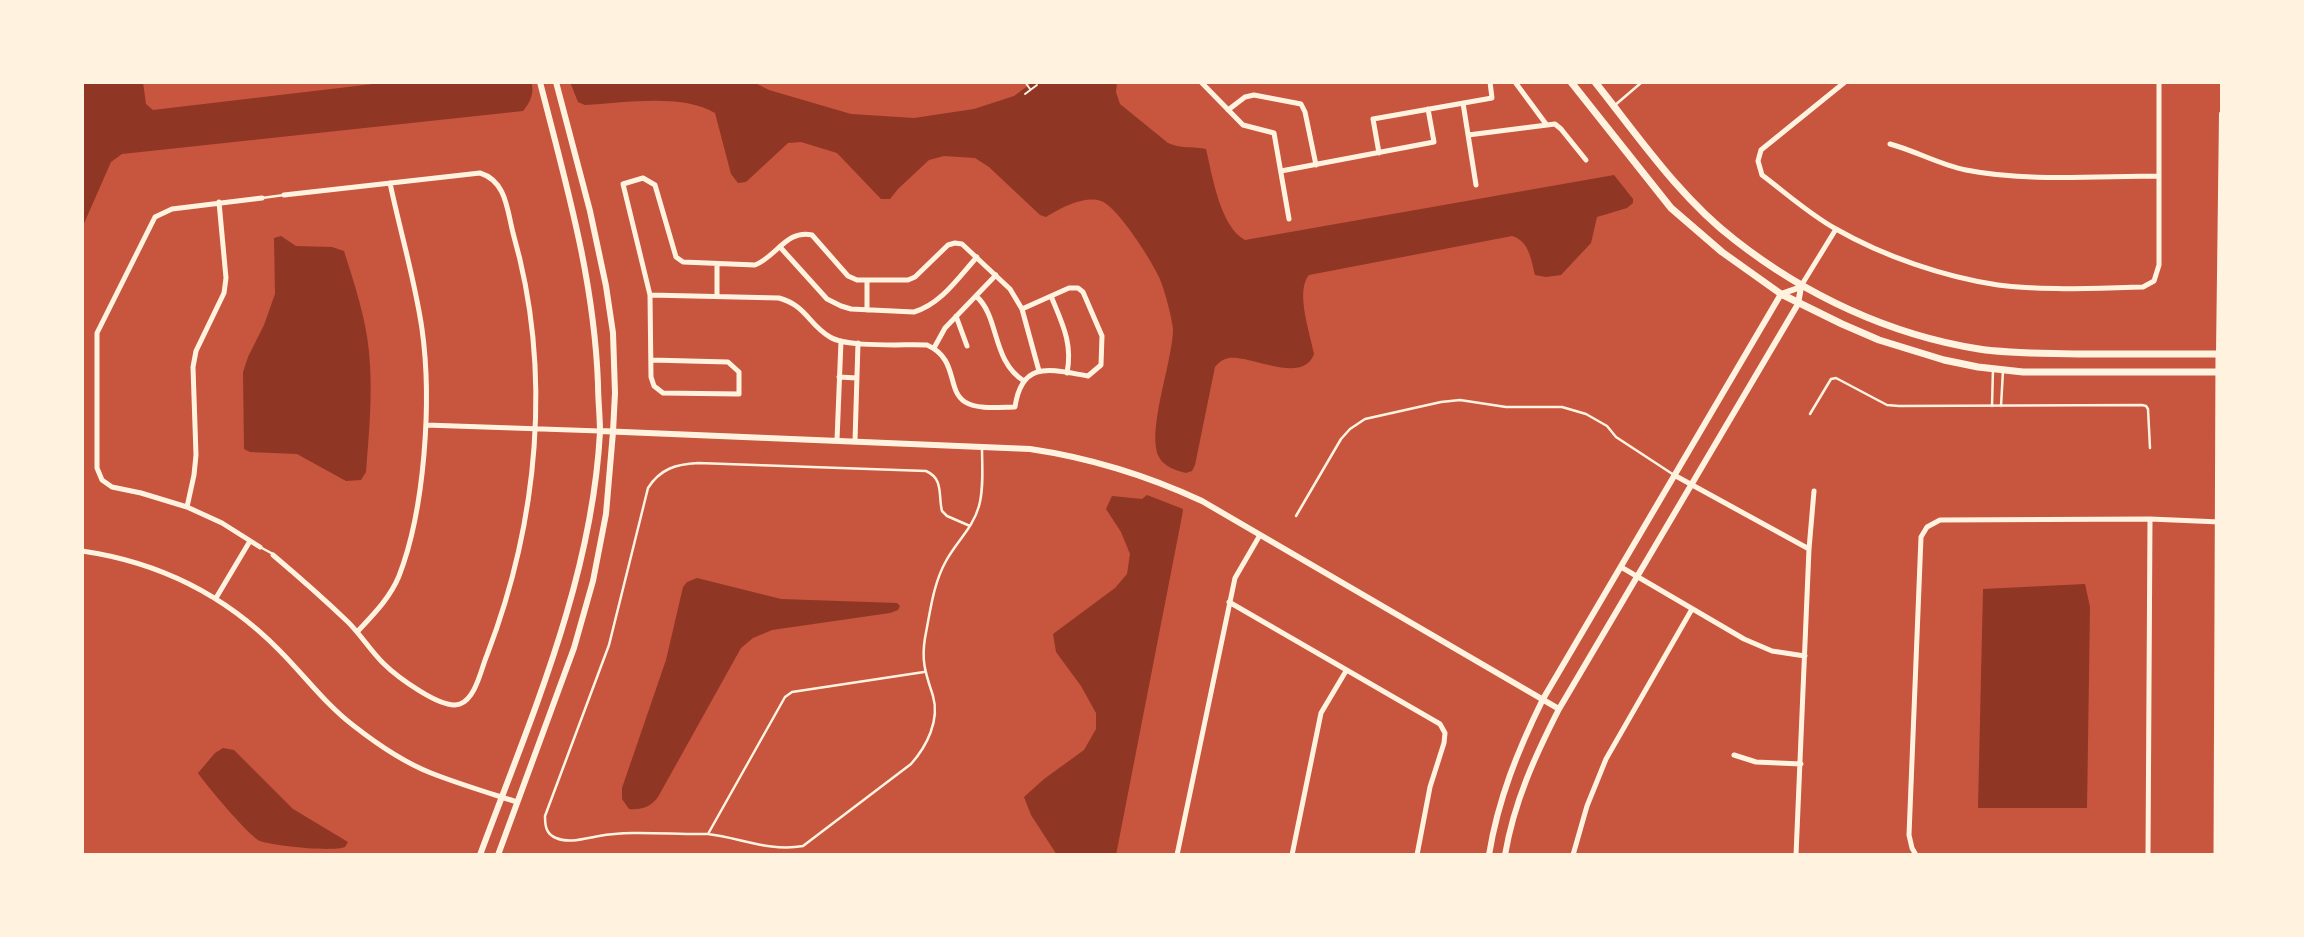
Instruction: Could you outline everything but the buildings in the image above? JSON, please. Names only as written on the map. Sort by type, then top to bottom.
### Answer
[{"type":"main road","points":[[1571,82],[1671,208],[1722,252],[1798,304],[1879,340],[1944,360],[1993,369],[2023,372],[2220,372]]},
{"type":"main road","points":[[1595,82],[1682,190],[1725,231],[1801,287],[1887,325],[1931,340],[1980,349],[2026,353],[2221,354],[2217,855]]},
{"type":"street","points":[[480,855],[559,643],[578,577],[590,513],[600,431],[596,335],[590,289],[575,214],[540,82]]},
{"type":"street","points":[[498,855],[574,648],[593,581],[606,514],[613,432],[613,334],[606,286],[590,211],[556,82]]},
{"type":"street","points":[[1201,82],[1243,125],[1274,132],[1289,219]]},
{"type":"street","points":[[1379,152],[1373,119],[1492,98],[1490,82]]},
{"type":"street","points":[[1515,82],[1546,124]]},
{"type":"street","points":[[1846,82],[1761,150],[1758,161],[1762,175],[1836,229],[1891,255],[1942,273],[1998,285],[2045,288],[2143,287],[2154,281],[2159,265],[2159,82]]},
{"type":"street","points":[[1228,110],[1245,97],[1254,95],[1301,104],[1315,164]]},
{"type":"street","points":[[1463,103],[1476,185]]},
{"type":"street","points":[[1281,171],[1434,142],[1428,109]]},
{"type":"street","points":[[2221,354],[2222,114]]},
{"type":"street","points":[[1468,135],[1555,124],[1586,160]]},
{"type":"street","points":[[1890,144],[1908,148],[1964,170],[1994,174],[2159,176]]},
{"type":"street","points":[[274,555],[358,631],[383,663],[419,691],[449,706],[461,704],[471,695],[499,623],[516,564],[528,501],[536,430],[535,363],[528,299],[500,187],[492,177],[480,173],[284,195]]},
{"type":"street","points":[[650,360],[728,362],[739,372],[739,394],[663,393],[654,386],[650,360],[650,295],[623,184],[643,178],[655,185],[676,257],[683,262],[755,265],[764,262],[795,234],[811,235],[848,275],[857,280],[908,280],[915,277],[948,245],[962,244],[1010,289],[1022,309],[1039,371]]},
{"type":"street","points":[[358,631],[380,607],[398,578],[412,530],[426,425],[422,329],[390,183]]},
{"type":"street","points":[[260,547],[222,523],[187,507],[112,487],[102,480],[97,468],[96,333],[155,217],[163,211],[262,198]]},
{"type":"street","points":[[187,507],[195,466],[193,367],[196,351],[224,293],[226,278],[219,202]]},
{"type":"street","points":[[1505,855],[1508,834],[1521,792],[1535,755],[1559,709],[1798,304],[1801,287],[1836,229]]},
{"type":"street","points":[[780,247],[827,299],[851,309],[867,310],[914,312],[930,306],[977,257]]},
{"type":"street","points":[[717,264],[717,296]]},
{"type":"street","points":[[934,348],[945,328],[996,275]]},
{"type":"street","points":[[867,280],[867,310]]},
{"type":"street","points":[[1489,855],[1504,788],[1543,699],[1781,294],[1801,287]]},
{"type":"street","points":[[650,295],[779,298],[799,306],[821,331],[834,339],[858,343],[927,345],[946,358],[959,395],[965,402],[978,406],[1015,407],[1019,388],[1028,376],[1039,371],[1088,376],[1101,365],[1102,336],[1083,292],[1078,288],[1069,288],[1022,309]]},
{"type":"street","points":[[976,296],[986,310],[1006,365],[1024,381]]},
{"type":"street","points":[[1051,296],[1068,338],[1069,363],[1066,373]]},
{"type":"street","points":[[956,316],[967,346]]},
{"type":"street","points":[[837,440],[841,341]]},
{"type":"street","points":[[855,441],[858,343]]},
{"type":"street","points":[[839,377],[857,378]]},
{"type":"street","points":[[426,425],[982,446],[1030,449],[1075,456],[1161,482],[1202,500],[1559,709]]},
{"type":"street","points":[[1674,475],[1809,549]]},
{"type":"street","points":[[1796,855],[1809,549],[1814,491]]},
{"type":"street","points":[[1916,855],[1909,835],[1921,537],[1927,527],[1940,520],[2150,519],[2220,522]]},
{"type":"street","points":[[2148,855],[2150,519]]},
{"type":"street","points":[[1177,855],[1235,578],[1260,535]]},
{"type":"street","points":[[216,598],[250,541]]},
{"type":"street","points":[[82,551],[109,555],[146,566],[178,578],[216,598],[250,622],[351,724],[388,750],[429,773],[517,802]]},
{"type":"street","points":[[1621,567],[1744,639],[1772,651],[1805,656]]},
{"type":"street","points":[[1229,602],[1440,724],[1445,733],[1444,743],[1430,787],[1417,855]]},
{"type":"street","points":[[1573,855],[1587,806],[1606,760],[1692,610]]},
{"type":"street","points":[[1292,855],[1321,713],[1346,671]]},
{"type":"street","points":[[1734,755],[1755,762],[1801,764]]},
{"type":"lane","points":[[1614,106],[1642,82]]},
{"type":"lane","points":[[262,198],[284,195]]},
{"type":"lane","points":[[1992,406],[1993,369]]},
{"type":"lane","points":[[2001,406],[2003,370]]},
{"type":"lane","points":[[1810,414],[1831,379],[1836,378],[1887,404],[2146,406],[2150,448]]},
{"type":"lane","points":[[1296,516],[1341,439],[1350,429],[1365,419],[1441,402],[1460,400],[1506,407],[1562,407],[1586,414],[1607,426],[1616,438],[1674,475]]},
{"type":"lane","points":[[970,526],[942,511],[938,480],[934,474],[926,471],[698,463],[680,464],[654,478],[648,488],[610,645],[545,816],[545,825],[553,838],[580,840],[613,833],[708,834],[735,838],[760,847],[803,846],[911,764],[930,736],[934,709],[934,698],[924,672],[925,642],[937,578],[970,526],[979,507],[982,446]]},
{"type":"lane","points":[[260,547],[274,555]]},
{"type":"lane","points":[[708,834],[785,697],[792,692],[924,672]]},
{"type":"path","points":[[1026,82],[1031,90]]},
{"type":"path","points":[[1025,94],[1037,85]]},
{"type":"shaded area","points":[[82,82],[143,82],[146,104],[153,110],[390,82],[531,82],[532,93],[523,111],[122,154],[111,162],[82,228]]},
{"type":"shaded area","points":[[570,82],[753,82],[769,90],[851,114],[914,118],[974,109],[1014,96],[1033,82],[1117,82],[1116,92],[1120,104],[1168,143],[1206,149],[1223,212],[1236,233],[1245,240],[1614,175],[1633,199],[1633,203],[1627,208],[1597,217],[1591,243],[1561,275],[1535,275],[1526,246],[1512,236],[1309,275],[1305,282],[1303,301],[1314,354],[1308,363],[1299,367],[1288,368],[1239,358],[1227,358],[1218,364],[1215,367],[1195,465],[1192,471],[1186,473],[1164,463],[1159,457],[1156,445],[1158,414],[1173,329],[1165,295],[1159,277],[1142,247],[1108,205],[1095,200],[1080,201],[1046,217],[1040,215],[989,167],[975,158],[944,156],[929,160],[890,199],[881,199],[837,153],[801,142],[788,143],[746,182],[738,183],[731,174],[715,113],[686,103],[669,101],[585,105],[578,102]]},
{"type":"shaded area","points":[[281,236],[296,246],[332,247],[344,251],[362,314],[370,367],[366,472],[361,480],[346,481],[297,454],[250,452],[244,449],[243,372],[275,294],[274,238]]},
{"type":"shaded area","points":[[1147,495],[1183,509],[1116,855],[1057,855],[1031,815],[1024,797],[1084,750],[1096,729],[1096,713],[1081,686],[1056,652],[1053,634],[1115,588],[1127,574],[1130,554],[1121,532],[1106,509],[1112,496],[1142,499]]},
{"type":"shaded area","points":[[697,578],[781,599],[897,603],[900,606],[898,610],[890,613],[772,630],[753,638],[741,648],[658,797],[645,807],[629,809],[622,799],[622,788],[666,660],[683,587]]},
{"type":"shaded area","points":[[2085,584],[2090,607],[2087,808],[1978,808],[1983,589]]},
{"type":"shaded area","points":[[223,748],[234,750],[293,809],[348,842],[345,847],[328,849],[290,846],[267,843],[255,837],[228,810],[198,773],[215,753]]}]
